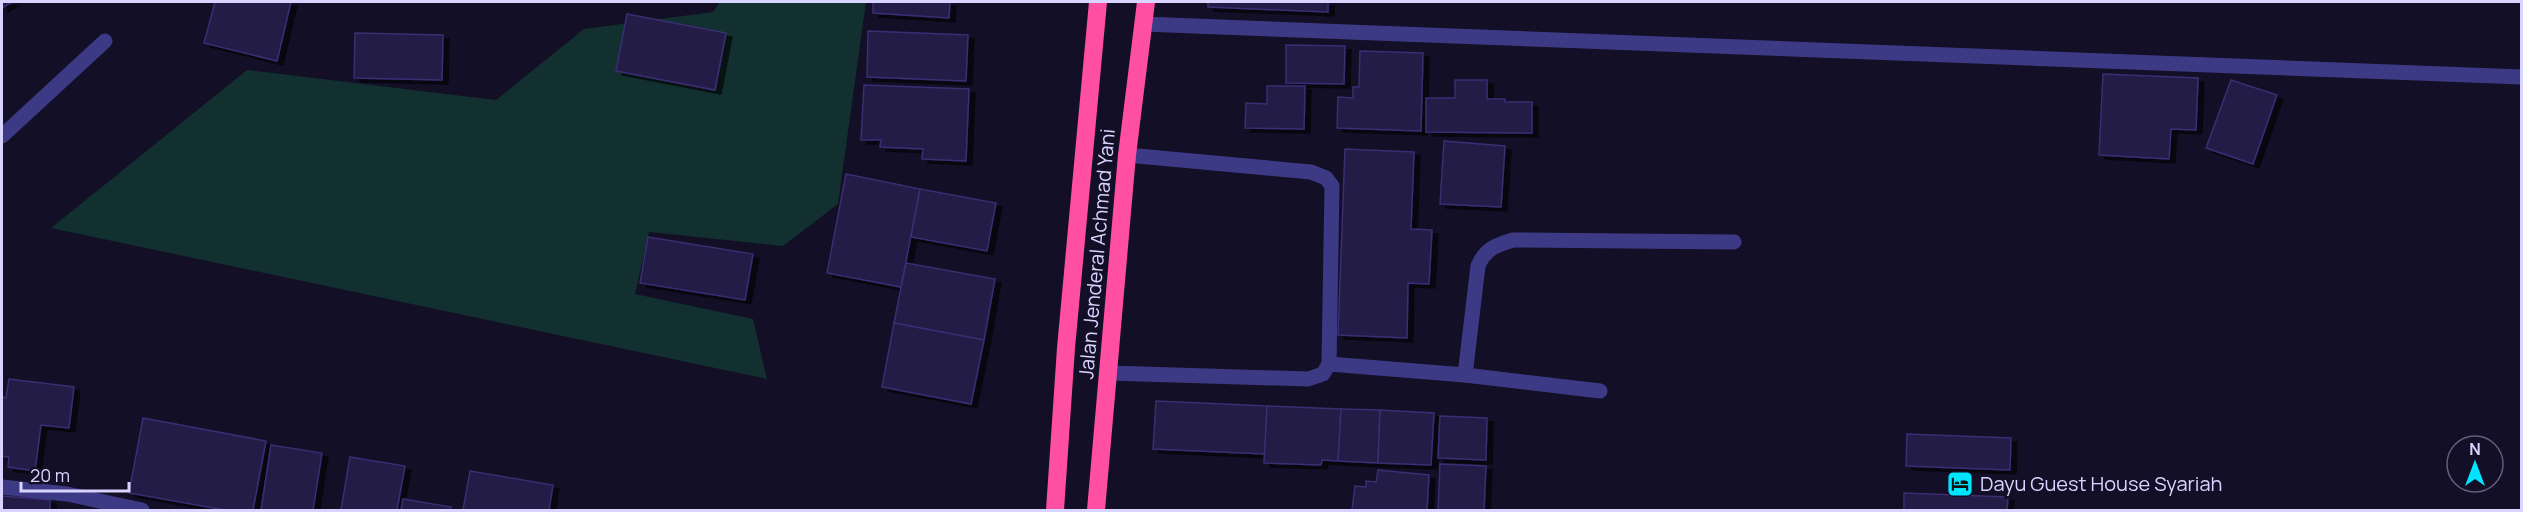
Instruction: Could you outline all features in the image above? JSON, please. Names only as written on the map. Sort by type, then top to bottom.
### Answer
[{"type":"highway","name":"Jalan Jenderal Achmad Yani","points":[[1055,510],[1066,348],[1098,2]]},
{"type":"highway","name":"Jalan Jenderal Achmad Yani","points":[[1096,510],[1127,155],[1146,2]]},
{"type":"street","points":[[1143,24],[2522,76]]},
{"type":"street","points":[[2,136],[105,41]]},
{"type":"street","points":[[1108,373],[1308,379],[1323,374],[1329,364],[1332,186],[1326,178],[1311,172],[1127,155]]},
{"type":"street","points":[[1465,375],[1478,266],[1483,254],[1496,245],[1513,240],[1734,242]]},
{"type":"street","points":[[1329,364],[1465,375],[1600,391]]},
{"type":"street","points":[[2,487],[67,494],[142,510]]},
{"type":"green space","points":[[720,2],[866,2],[838,204],[783,246],[649,232],[635,294],[753,319],[767,379],[51,228],[247,70],[496,100],[584,29],[713,12]]},
{"type":"building","points":[[2,2],[12,2],[2,8]]},
{"type":"building","points":[[215,2],[291,2],[277,61],[204,43]]},
{"type":"building","points":[[873,2],[950,2],[949,18],[873,13]]},
{"type":"building","points":[[1208,2],[1328,2],[1328,12],[1208,7]]},
{"type":"building","points":[[627,14],[726,33],[715,90],[616,71]]},
{"type":"building","points":[[868,31],[968,35],[966,81],[867,77]]},
{"type":"building","points":[[355,33],[443,35],[442,80],[354,78]]},
{"type":"building","points":[[1286,45],[1345,46],[1344,84],[1286,83]]},
{"type":"building","points":[[1360,51],[1423,53],[1421,131],[1337,128],[1338,97],[1353,98],[1353,87],[1359,87]]},
{"type":"building","points":[[2103,74],[2198,78],[2196,130],[2171,129],[2169,159],[2099,155]]},
{"type":"building","points":[[1455,80],[1487,80],[1487,99],[1532,102],[1532,133],[1426,132],[1426,98],[1455,98]]},
{"type":"building","points":[[2231,80],[2277,95],[2253,164],[2206,148]]},
{"type":"building","points":[[864,85],[969,89],[966,161],[922,159],[923,149],[880,147],[881,140],[861,140]]},
{"type":"building","points":[[1267,86],[1305,86],[1304,129],[1245,128],[1246,103],[1267,104]]},
{"type":"building","points":[[1444,141],[1505,146],[1501,207],[1440,204]]},
{"type":"building","points":[[1345,149],[1414,152],[1411,229],[1432,230],[1429,284],[1408,283],[1407,338],[1338,335]]},
{"type":"building","points":[[846,174],[920,189],[901,287],[827,273]]},
{"type":"building","points":[[920,189],[996,203],[987,251],[911,237]]},
{"type":"building","points":[[648,237],[753,254],[745,300],[640,283]]},
{"type":"building","points":[[906,263],[995,279],[984,340],[894,323]]},
{"type":"building","points":[[894,323],[984,340],[971,404],[882,387]]},
{"type":"building","points":[[9,379],[74,387],[69,428],[41,425],[35,471],[8,467],[9,457],[2,456],[2,397],[6,398]]},
{"type":"building","points":[[1156,401],[1267,406],[1265,454],[1153,449]]},
{"type":"building","points":[[1267,406],[1341,409],[1338,461],[1322,460],[1321,465],[1264,463]]},
{"type":"building","points":[[1341,409],[1380,410],[1378,463],[1338,461]]},
{"type":"building","points":[[1380,410],[1434,413],[1431,465],[1378,463]]},
{"type":"building","points":[[1440,416],[1487,418],[1486,460],[1438,458]]},
{"type":"building","points":[[143,418],[266,441],[253,510],[225,510],[129,493]]},
{"type":"building","points":[[1907,434],[2011,438],[2010,470],[1906,466]]},
{"type":"building","points":[[271,445],[322,453],[313,510],[261,510]]},
{"type":"building","points":[[350,457],[405,466],[397,510],[341,510]]},
{"type":"building","points":[[1440,464],[1486,466],[1484,510],[1438,510]]},
{"type":"building","points":[[1378,470],[1429,475],[1427,510],[1352,510],[1355,486],[1366,487],[1366,481],[1376,482]]},
{"type":"building","points":[[470,471],[553,485],[549,510],[463,510]]},
{"type":"building","points":[[1904,493],[2008,497],[2007,510],[1904,510]]},
{"type":"building","points":[[2,496],[50,500],[50,510],[2,510]]},
{"type":"building","points":[[403,499],[451,507],[450,510],[401,510]]},
{"type":"place","name":"Dayu Guest House Syariah","points":[[1960,484]]}]
